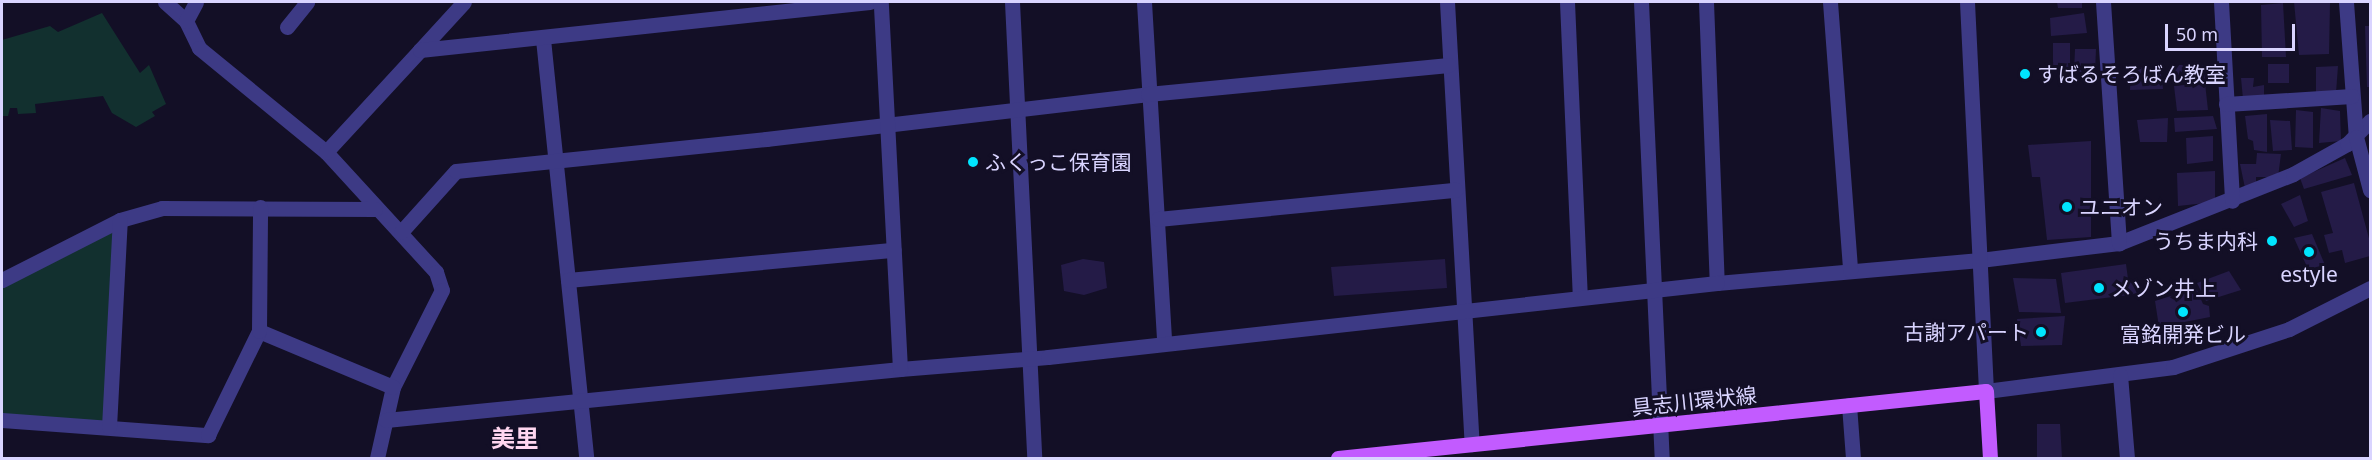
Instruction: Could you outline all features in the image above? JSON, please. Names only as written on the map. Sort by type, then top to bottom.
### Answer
[{"type":"main road","name":"具志川環状線","points":[[1338,459],[1986,391]]},
{"type":"main road","points":[[1986,391],[1990,459]]},
{"type":"street","points":[[165,2],[186,21],[199,48],[326,152],[375,209],[400,232],[436,272],[442,290],[393,387],[377,459]]},
{"type":"street","points":[[186,21],[196,2]]},
{"type":"street","points":[[287,27],[307,2]]},
{"type":"street","points":[[326,152],[464,2]]},
{"type":"street","points":[[420,50],[543,39],[869,2]]},
{"type":"street","points":[[881,2],[900,369]]},
{"type":"street","points":[[1012,2],[1034,459]]},
{"type":"street","points":[[1144,2],[1164,343]]},
{"type":"street","points":[[1447,2],[1452,57],[1449,65],[1462,310],[1472,444]]},
{"type":"street","points":[[1567,2],[1580,296]]},
{"type":"street","points":[[1641,2],[1662,459]]},
{"type":"street","points":[[1706,2],[1717,282]]},
{"type":"street","points":[[1830,2],[1850,270]]},
{"type":"street","points":[[1967,2],[1986,391],[2173,367],[2289,329],[2370,288]]},
{"type":"street","points":[[2103,2],[2119,243]]},
{"type":"street","points":[[2221,2],[2232,201]]},
{"type":"street","points":[[2346,2],[2356,137],[2370,190]]},
{"type":"street","points":[[543,39],[586,459]]},
{"type":"street","points":[[400,232],[456,171],[889,126],[1148,94],[1449,65]]},
{"type":"street","points":[[2226,104],[2352,96]]},
{"type":"street","points":[[386,420],[580,403],[900,369],[1030,359],[1580,296],[1980,260],[2119,243],[2232,201],[2293,174],[2356,137],[2370,121]]},
{"type":"street","points":[[1158,219],[1456,190]]},
{"type":"street","points":[[2,420],[208,435],[258,331],[260,207]]},
{"type":"street","points":[[2,280],[120,220],[162,208],[375,209]]},
{"type":"street","points":[[109,427],[120,220]]},
{"type":"street","points":[[568,280],[894,250]]},
{"type":"street","points":[[258,331],[393,387]]},
{"type":"street","points":[[2120,375],[2127,459]]},
{"type":"street","points":[[1849,405],[1853,459]]},
{"type":"green space","points":[[102,13],[140,73],[149,65],[166,104],[152,112],[155,116],[136,127],[112,113],[103,96],[35,104],[36,113],[18,114],[17,108],[10,108],[8,116],[2,116],[2,40],[50,26],[58,32]]},
{"type":"green space","points":[[120,220],[109,427],[2,420],[2,280]]},
{"type":"building","points":[[2057,2],[2082,2],[2082,8],[2058,8]]},
{"type":"building","points":[[2294,2],[2330,3],[2329,54],[2299,55]]},
{"type":"building","points":[[2283,3],[2286,57],[2262,57],[2261,5]]},
{"type":"building","points":[[2084,13],[2087,33],[2051,36],[2050,18]]},
{"type":"building","points":[[2365,26],[2370,26],[2370,87],[2367,87]]},
{"type":"building","points":[[2053,43],[2070,43],[2070,73],[2053,72]]},
{"type":"building","points":[[2075,49],[2096,49],[2095,72],[2074,72]]},
{"type":"building","points":[[2268,64],[2289,64],[2289,83],[2268,83]]},
{"type":"building","points":[[2171,65],[2209,65],[2207,81],[2174,84]]},
{"type":"building","points":[[2338,66],[2336,93],[2316,94],[2316,67]]},
{"type":"building","points":[[2160,67],[2163,89],[2130,90],[2131,68]]},
{"type":"building","points":[[2241,78],[2254,78],[2253,87],[2264,85],[2264,95],[2243,99]]},
{"type":"building","points":[[2205,83],[2208,110],[2177,111],[2174,86]]},
{"type":"building","points":[[2321,108],[2340,111],[2341,141],[2319,143]]},
{"type":"building","points":[[2296,110],[2313,112],[2313,148],[2295,147]]},
{"type":"building","points":[[2267,114],[2267,152],[2254,150],[2253,141],[2248,139],[2245,116]]},
{"type":"building","points":[[2213,116],[2217,129],[2175,132],[2174,118]]},
{"type":"building","points":[[2168,118],[2167,142],[2140,142],[2137,120]]},
{"type":"building","points":[[2270,120],[2290,121],[2292,150],[2273,151]]},
{"type":"building","points":[[2213,136],[2213,161],[2187,164],[2186,138]]},
{"type":"building","name":"ユニオン","points":[[2091,141],[2091,237],[2047,240],[2040,177],[2032,177],[2028,145]]},
{"type":"building","points":[[2257,153],[2281,154],[2278,177],[2256,177],[2256,186],[2245,188],[2240,164],[2256,164]]},
{"type":"building","points":[[2345,158],[2352,175],[2304,189],[2300,178]]},
{"type":"building","points":[[2215,171],[2215,202],[2178,206],[2177,173]]},
{"type":"building","points":[[2354,183],[2370,242],[2370,256],[2345,263],[2342,250],[2329,253],[2324,235],[2333,233],[2321,192]]},
{"type":"building","points":[[2300,195],[2308,221],[2294,227],[2281,204]]},
{"type":"building","name":"estyle","points":[[2312,234],[2325,265],[2308,269],[2294,238]]},
{"type":"building","points":[[1083,259],[1104,262],[1107,288],[1084,295],[1064,291],[1061,265]]},
{"type":"building","points":[[1445,259],[1447,288],[1334,296],[1331,267]]},
{"type":"building","name":"メゾン井上","points":[[2126,264],[2128,279],[2135,281],[2137,294],[2065,303],[2061,273]]},
{"type":"building","points":[[2229,271],[2241,290],[2206,301],[2197,283]]},
{"type":"building","points":[[2013,278],[2056,279],[2061,313],[2019,312]]},
{"type":"building","name":"富銘開発ビル","points":[[2196,288],[2203,304],[2209,306],[2210,317],[2159,327],[2155,301]]},
{"type":"building","name":"古謝アパート","points":[[2065,316],[2062,345],[2021,346],[2017,319]]},
{"type":"building","points":[[2037,424],[2060,424],[2062,458],[2037,458]]},
{"type":"place","name":"すばるそろばん教室","points":[[2025,74]]},
{"type":"place","name":"ふくっこ保育園","points":[[973,162]]},
{"type":"place","name":"ユニオン","points":[[2067,207]]},
{"type":"place","name":"うちま内科","points":[[2272,241]]},
{"type":"place","name":"estyle","points":[[2309,252]]},
{"type":"place","name":"メゾン井上","points":[[2099,288]]},
{"type":"place","name":"富銘開発ビル","points":[[2183,312]]},
{"type":"place","name":"古謝アパート","points":[[2041,332]]},
{"type":"district","name":"美里","points":[[515,438]]}]
